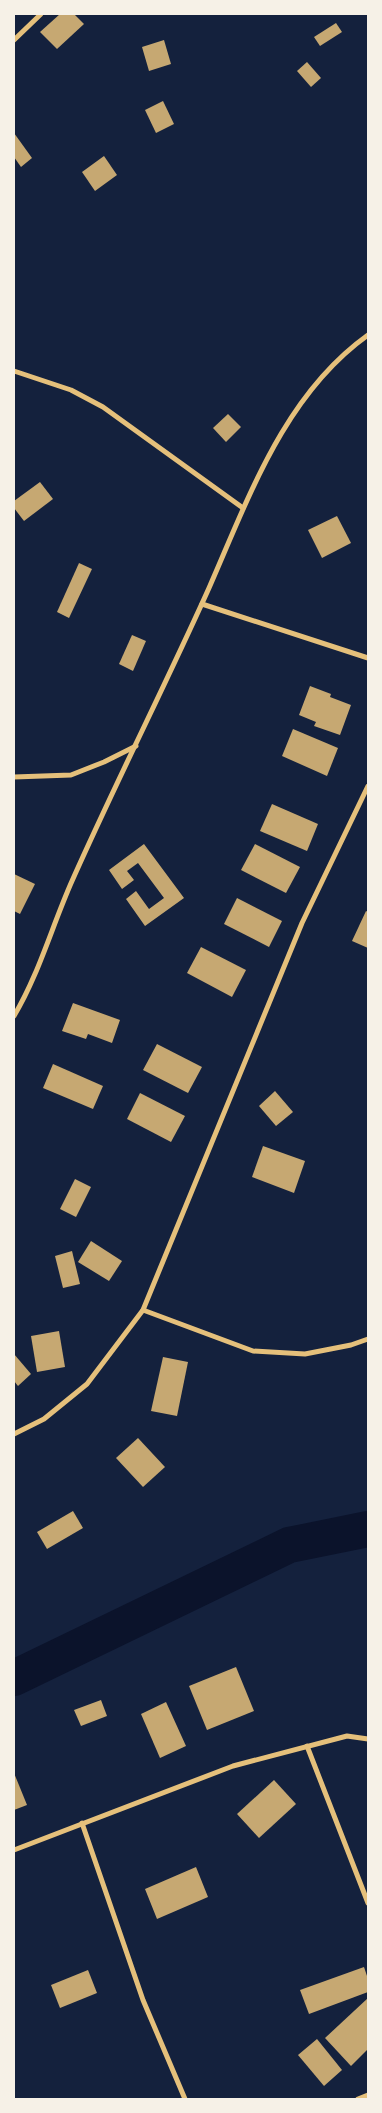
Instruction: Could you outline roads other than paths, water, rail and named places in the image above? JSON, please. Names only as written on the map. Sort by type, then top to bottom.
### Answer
[{"type":"street","points":[[14,40],[41,14]]},
{"type":"street","points":[[14,1016],[26,996],[72,882],[202,604],[243,508],[276,440],[314,386],[352,346],[368,335]]},
{"type":"street","points":[[14,371],[71,390],[103,406],[243,508]]},
{"type":"street","points":[[202,604],[368,658]]},
{"type":"street","points":[[14,777],[71,775],[104,762],[136,746]]},
{"type":"street","points":[[14,1434],[44,1419],[87,1384],[143,1310],[302,923],[368,786]]},
{"type":"street","points":[[143,1310],[253,1351],[305,1354],[351,1345],[368,1339]]},
{"type":"street","points":[[14,1850],[82,1822],[233,1766],[347,1736],[368,1739]]},
{"type":"street","points":[[307,1746],[368,1903]]},
{"type":"street","points":[[82,1822],[143,2000],[185,2099]]},
{"type":"street","points":[[358,2099],[368,2095]]},
{"type":"waterway","points":[[14,1678],[289,1545],[368,1529]]}]
